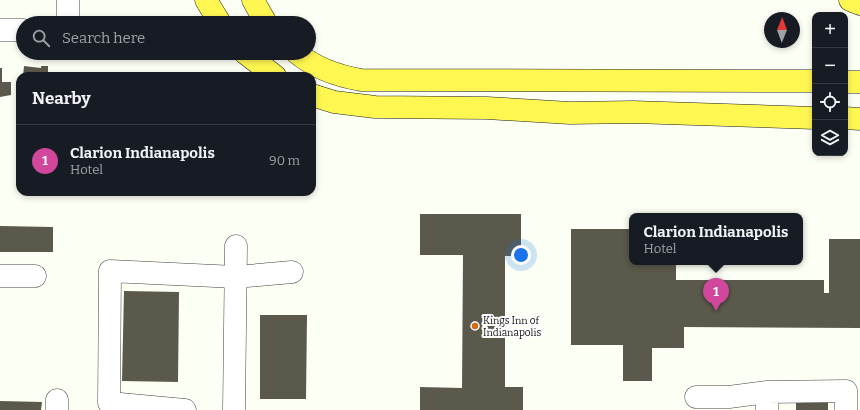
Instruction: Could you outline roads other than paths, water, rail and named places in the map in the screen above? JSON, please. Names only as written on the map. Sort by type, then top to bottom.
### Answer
[{"type":"highway","points":[[206,0],[216,16]]},
{"type":"highway","points":[[253,0],[262,16]]},
{"type":"highway","points":[[850,0],[860,4]]},
{"type":"highway","points":[[254,60],[270,72]]},
{"type":"highway","points":[[306,60],[327,71],[361,80],[812,82]]},
{"type":"highway","points":[[848,82],[860,82]]},
{"type":"highway","points":[[316,95],[334,102],[375,107],[487,108],[570,113],[633,112],[812,118]]},
{"type":"highway","points":[[848,118],[860,119]]},
{"type":"street","points":[[68,0],[68,16]]},
{"type":"street","points":[[0,30],[16,30]]},
{"type":"street","points":[[234,410],[236,246]]},
{"type":"street","points":[[185,410],[109,403],[110,271],[236,277],[292,272]]},
{"type":"street","points":[[0,276],[35,276]]},
{"type":"street","points":[[696,397],[729,397],[767,401],[846,391],[846,410]]},
{"type":"place","name":"Clarion Indianapolis","points":[[716,311]]},
{"type":"place","name":"Kings Inn of Indianapolis","points":[[475,326]]}]
